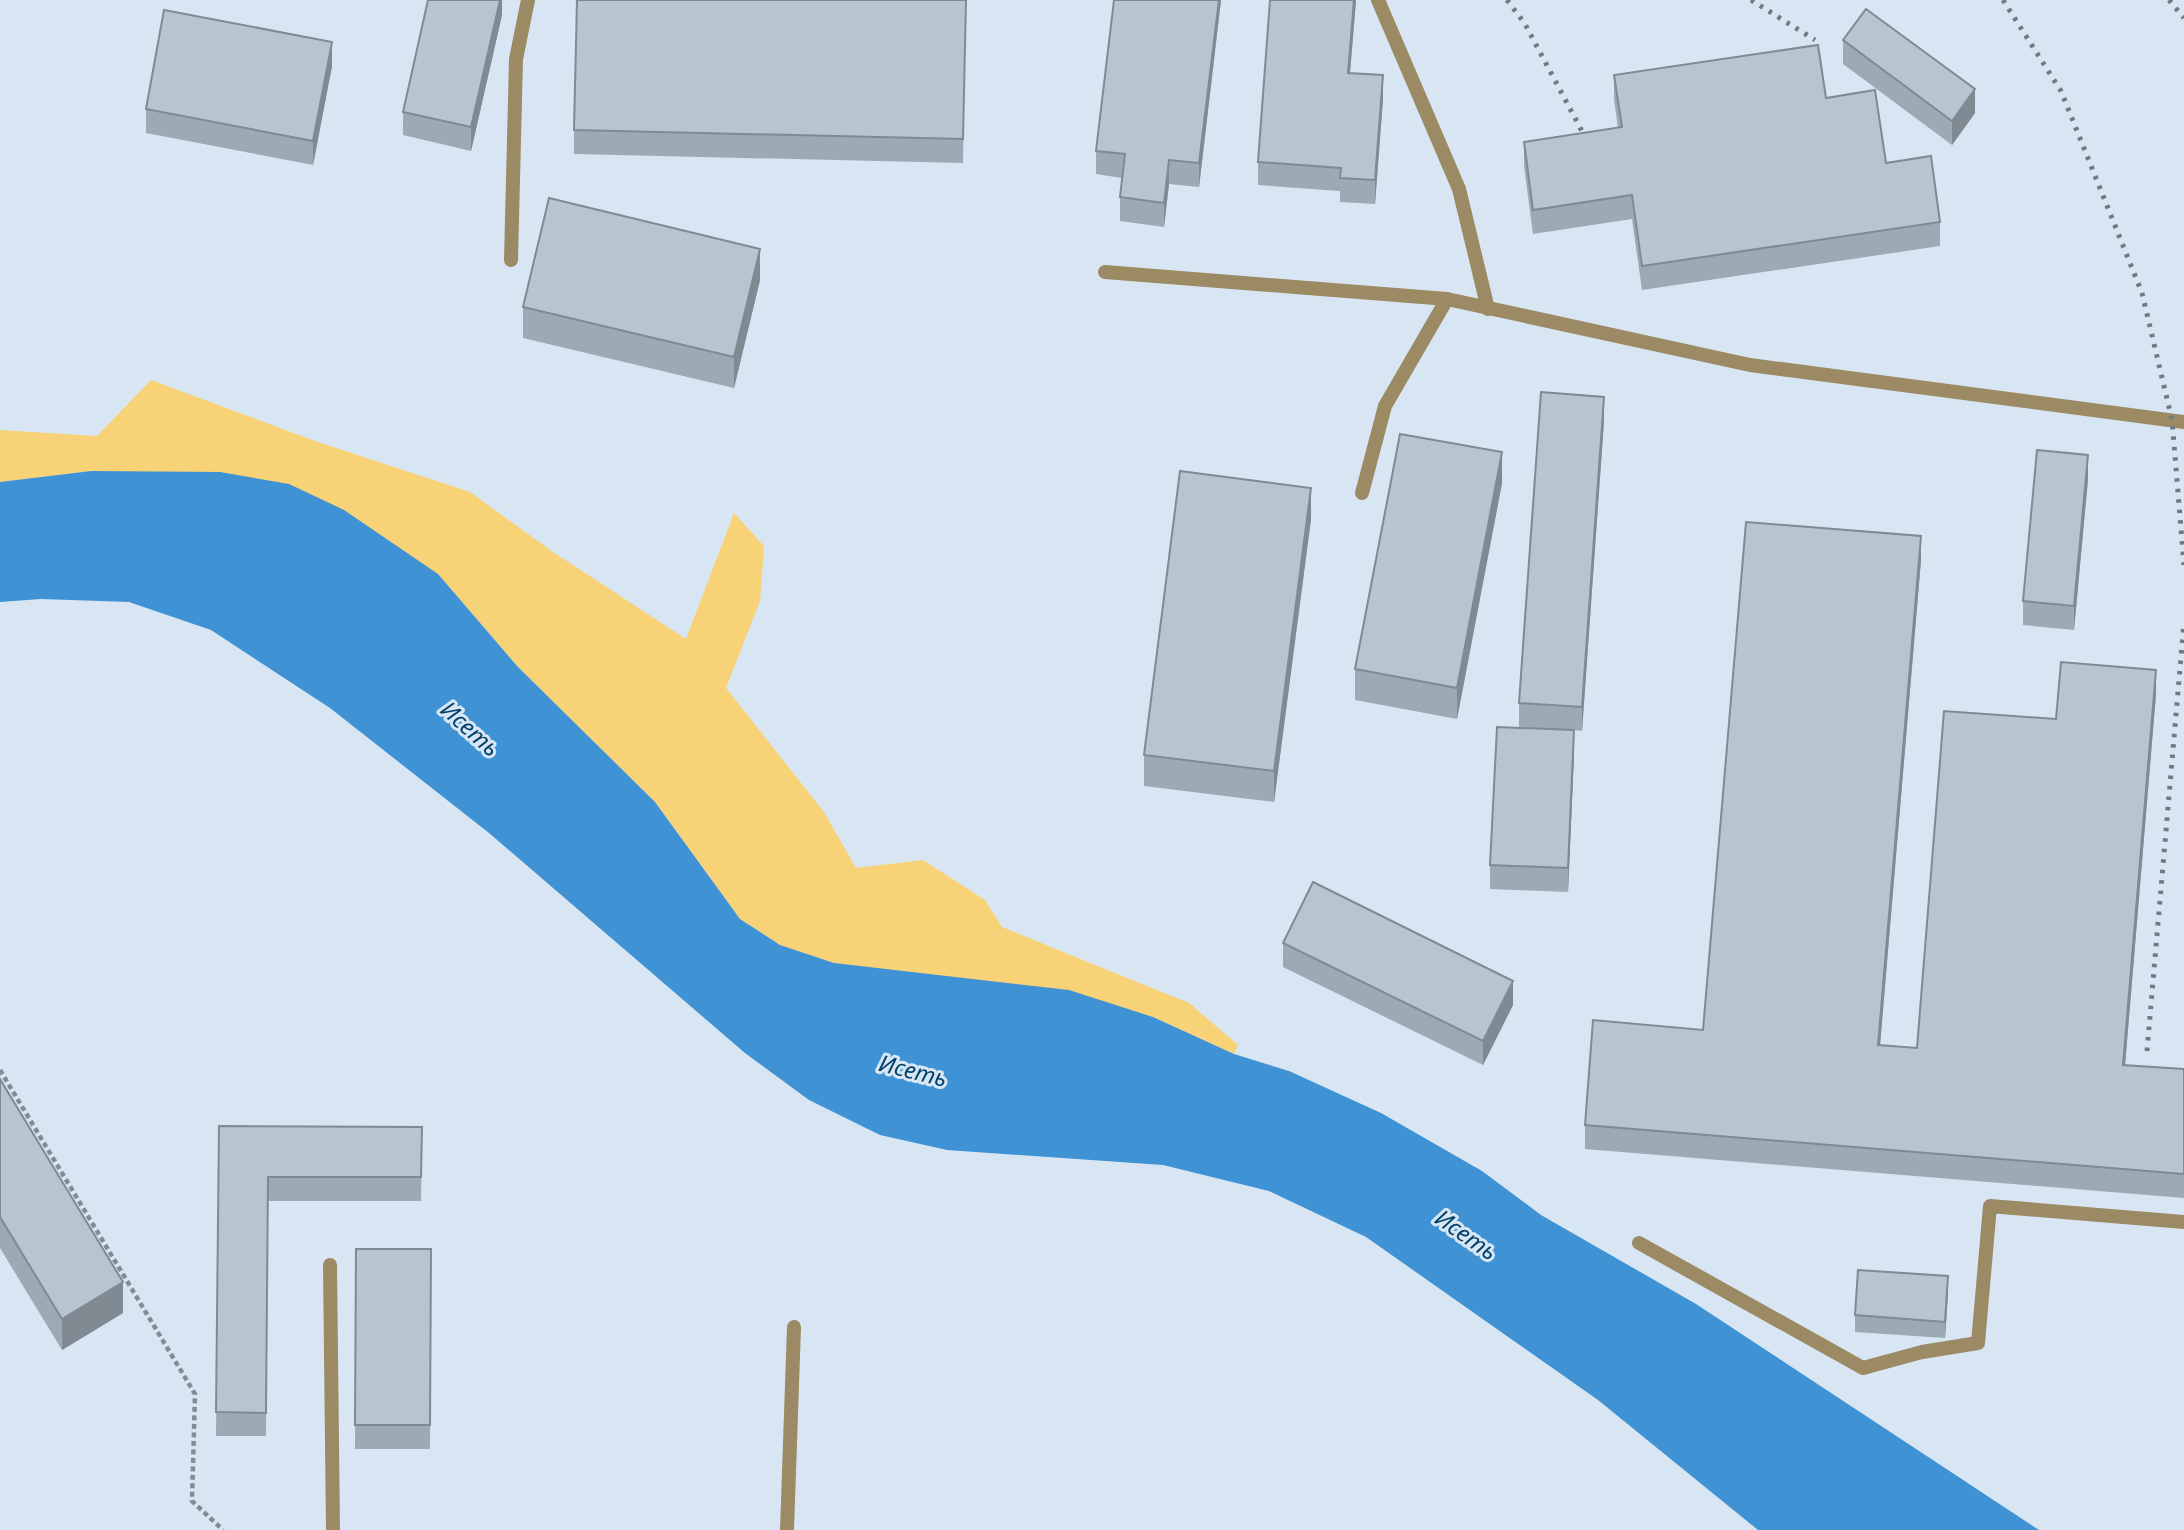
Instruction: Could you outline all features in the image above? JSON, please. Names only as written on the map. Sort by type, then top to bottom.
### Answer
[{"type":"lane","points":[[511,260],[516,59],[528,0]]},
{"type":"lane","points":[[1378,0],[1459,188],[1488,309]]},
{"type":"lane","points":[[1105,272],[1447,299],[1750,365],[2184,422]]},
{"type":"lane","points":[[1362,493],[1385,406],[1447,299]]},
{"type":"lane","points":[[1639,1243],[1863,1368],[1922,1352],[1978,1343],[1990,1206],[2184,1222]]},
{"type":"lane","points":[[330,1265],[332,1530]]},
{"type":"lane","points":[[788,1530],[794,1327]]},
{"type":"path","points":[[0,1070],[195,1394],[192,1501],[223,1530]]},
{"type":"shaded area","points":[[151,380],[315,441],[470,492],[553,552],[686,639],[734,513],[764,546],[760,601],[726,688],[824,812],[856,868],[923,860],[985,900],[1002,927],[1189,1003],[1238,1045],[1234,1054],[1153,1017],[834,963],[780,945],[740,919],[655,802],[518,667],[438,574],[91,471],[0,482],[0,430],[97,436]]},
{"type":"water","name":"Исеть","points":[[91,471],[220,472],[289,484],[344,510],[438,574],[518,667],[655,802],[740,919],[780,945],[834,963],[1069,990],[1153,1017],[1234,1054],[1289,1071],[1381,1113],[1482,1171],[1541,1215],[1696,1304],[2039,1530],[1758,1530],[1598,1400],[1366,1237],[1269,1191],[1163,1165],[947,1150],[880,1135],[809,1100],[745,1053],[489,833],[330,708],[211,630],[129,602],[41,599],[0,602],[0,482]]},
{"type":"building","points":[[428,0],[500,0],[471,127],[403,112]]},
{"type":"building","points":[[577,0],[966,0],[963,139],[574,130]]},
{"type":"building","points":[[1114,0],[1219,0],[1199,163],[1169,160],[1164,203],[1120,197],[1125,154],[1096,151]]},
{"type":"building","points":[[1270,0],[1354,0],[1348,73],[1383,75],[1375,180],[1340,178],[1341,168],[1258,162]]},
{"type":"building","points":[[1866,9],[1975,89],[1952,121],[1843,40]]},
{"type":"building","points":[[164,10],[332,42],[313,141],[146,109]]},
{"type":"building","points":[[1818,45],[1826,98],[1875,90],[1886,163],[1931,156],[1940,222],[1642,266],[1632,195],[1533,210],[1524,142],[1622,127],[1614,75]]},
{"type":"building","points":[[549,198],[760,249],[734,357],[523,307]]},
{"type":"building","points":[[1541,392],[1604,397],[1582,707],[1519,703]]},
{"type":"building","points":[[1400,434],[1502,452],[1457,688],[1355,669]]},
{"type":"building","points":[[2037,450],[2088,455],[2074,606],[2023,601]]},
{"type":"building","points":[[1180,471],[1311,488],[1274,771],[1144,755]]},
{"type":"building","points":[[1746,522],[1921,536],[1878,1045],[1917,1048],[1944,711],[2056,719],[2061,662],[2156,670],[2123,1065],[2184,1069],[2184,1174],[1585,1125],[1593,1020],[1703,1030]]},
{"type":"building","points":[[1497,727],[1574,730],[1568,868],[1490,865]]},
{"type":"building","points":[[1313,882],[1513,981],[1483,1041],[1283,943]]},
{"type":"building","points":[[0,1079],[123,1282],[62,1319],[0,1217]]},
{"type":"building","points":[[219,1126],[422,1127],[421,1177],[268,1177],[266,1413],[216,1412]]},
{"type":"building","points":[[356,1249],[431,1249],[430,1425],[355,1425]]},
{"type":"building","points":[[1858,1270],[1948,1276],[1945,1322],[1855,1315]]},
{"type":"railway","points":[[1507,0],[1525,24],[1584,135]]},
{"type":"railway","points":[[1751,0],[1815,40]]},
{"type":"railway","points":[[2003,0],[2061,91],[2142,293],[2172,420],[2184,565]]},
{"type":"railway","points":[[2169,0],[2184,18]]},
{"type":"railway","points":[[2147,1051],[2184,622]]}]
